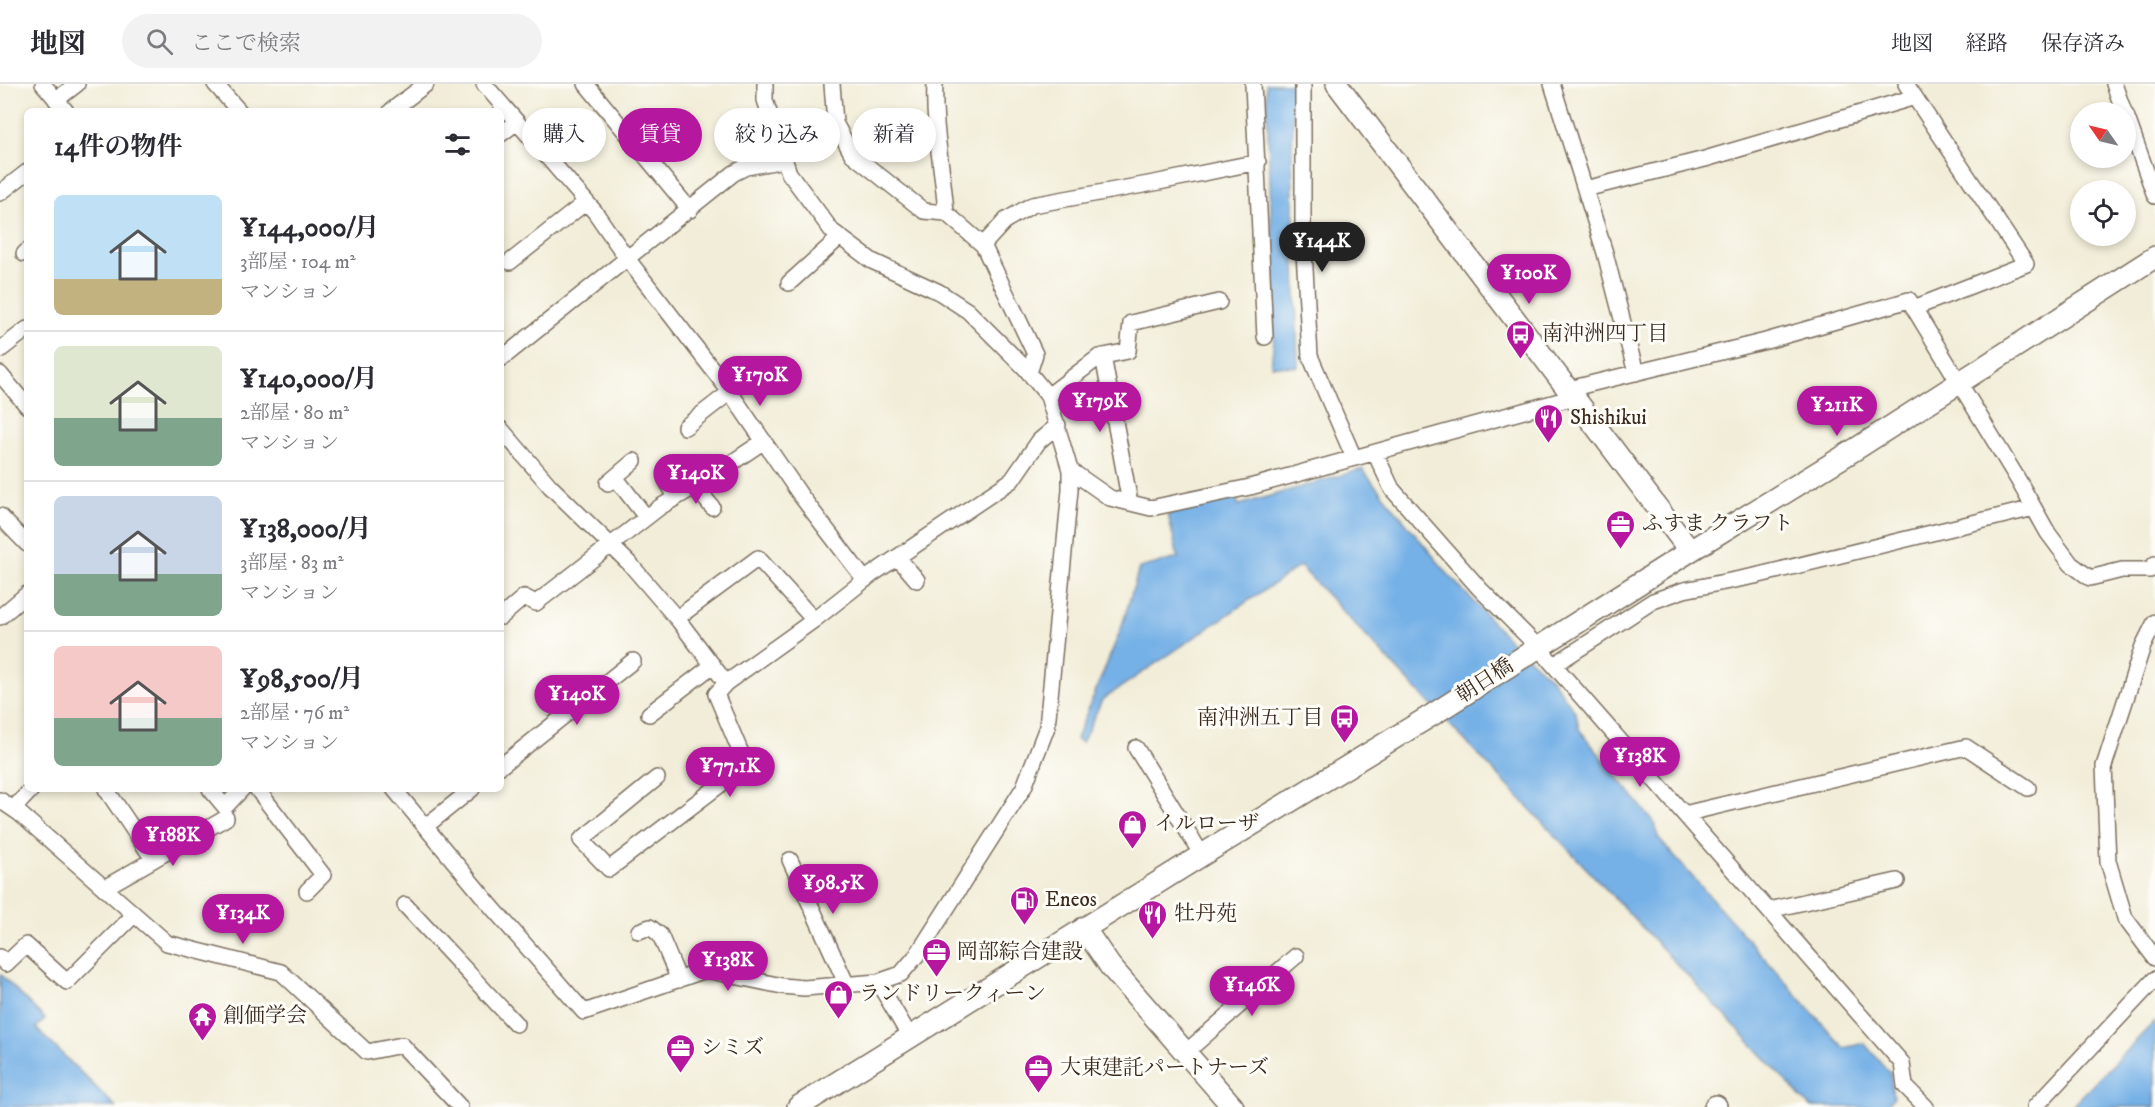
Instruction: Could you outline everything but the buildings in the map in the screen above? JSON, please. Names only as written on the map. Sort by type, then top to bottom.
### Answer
[{"type":"street","points":[[43,84],[61,106],[77,84]]},
{"type":"street","points":[[215,84],[236,108]]},
{"type":"street","points":[[395,108],[426,84]]},
{"type":"street","points":[[484,84],[586,202],[730,392],[801,496],[865,580]]},
{"type":"street","points":[[586,84],[690,210]]},
{"type":"street","points":[[765,84],[768,108]]},
{"type":"street","points":[[832,84],[835,123],[852,153],[924,211],[945,213],[983,245],[1035,354],[1029,373]]},
{"type":"street","points":[[935,84],[945,213]]},
{"type":"street","points":[[1253,84],[1265,337]]},
{"type":"street","points":[[1303,84],[1303,234],[1310,356],[1354,458]]},
{"type":"street","points":[[1337,84],[1690,551]]},
{"type":"street","points":[[1552,84],[1605,253],[1636,373]]},
{"type":"street","points":[[2114,84],[2121,102]]},
{"type":"street","points":[[1585,189],[1705,159],[1911,90],[2026,264],[1914,308]]},
{"type":"street","points":[[504,132],[517,122]]},
{"type":"street","points":[[2136,144],[2155,196]]},
{"type":"street","points":[[746,167],[747,162]]},
{"type":"street","points":[[504,357],[734,173],[746,167],[773,162]]},
{"type":"street","points":[[396,792],[584,1012],[706,970],[782,986],[804,988],[878,982],[901,974],[917,955],[1024,787],[1047,727],[1070,470],[1048,396],[968,310],[939,292],[872,261],[832,231],[789,174],[785,162]]},
{"type":"street","points":[[983,245],[1006,220],[1032,205],[1258,162]]},
{"type":"street","points":[[0,193],[24,174]]},
{"type":"street","points":[[510,262],[586,202]]},
{"type":"street","points":[[789,283],[840,237]]},
{"type":"street","name":"朝日橋","points":[[798,1107],[1202,855],[1432,715],[2155,257]]},
{"type":"street","points":[[1070,470],[1110,498],[1150,508],[1250,488],[1375,453],[1636,373],[1766,341],[1909,300],[2048,533],[2071,564],[2090,578],[2122,570],[2150,570],[2155,564]]},
{"type":"street","points":[[1048,396],[1099,357],[1128,351],[1131,323],[1219,302]]},
{"type":"street","points":[[0,350],[24,331]]},
{"type":"street","points":[[1103,356],[1130,503]]},
{"type":"street","points":[[0,374],[24,402]]},
{"type":"street","points":[[685,427],[730,392]]},
{"type":"street","points":[[657,778],[581,840],[609,869],[746,765],[716,694],[726,683],[865,580],[1012,480],[1038,441],[1058,425]]},
{"type":"street","points":[[504,432],[550,486],[612,545],[677,618],[726,683]]},
{"type":"street","points":[[504,614],[524,597],[536,603],[646,517],[764,441]]},
{"type":"street","points":[[1375,453],[1392,489],[1480,589],[1554,665],[1902,1063],[1905,1086],[1926,1107]]},
{"type":"street","points":[[634,461],[611,480],[646,517]]},
{"type":"street","points":[[668,483],[676,497]]},
{"type":"street","points":[[694,486],[712,507]]},
{"type":"street","points":[[1554,665],[1653,601],[1684,590],[1755,576],[2034,508]]},
{"type":"street","points":[[0,516],[24,541]]},
{"type":"street","points":[[677,618],[759,558],[814,620]]},
{"type":"street","points":[[898,558],[917,580]]},
{"type":"street","points":[[0,617],[24,597]]},
{"type":"street","points":[[2155,622],[2143,646],[2104,766],[2108,861],[2125,918],[2155,958]]},
{"type":"street","points":[[504,764],[633,661]]},
{"type":"street","points":[[649,714],[713,664]]},
{"type":"street","points":[[1684,814],[1966,747],[2028,788]]},
{"type":"street","points":[[1136,748],[1202,855]]},
{"type":"street","points":[[27,792],[7,804],[167,943],[280,972],[367,1052],[402,1046],[460,1107]]},
{"type":"street","points":[[108,792],[153,860]]},
{"type":"street","points":[[212,792],[225,807],[239,792]]},
{"type":"street","points":[[259,792],[323,875],[307,891]]},
{"type":"street","points":[[426,826],[468,792]]},
{"type":"street","points":[[104,888],[225,818]]},
{"type":"street","points":[[790,860],[846,983]]},
{"type":"street","points":[[1769,910],[1897,881]]},
{"type":"street","points":[[405,905],[516,1024]]},
{"type":"street","points":[[0,957],[6,964],[26,945],[67,982],[134,915]]},
{"type":"street","points":[[639,931],[650,927],[660,935],[680,980]]},
{"type":"street","points":[[1084,928],[1110,966],[1233,1107]]},
{"type":"street","points":[[1185,1053],[1296,956]]},
{"type":"street","points":[[2035,1107],[2155,979]]},
{"type":"street","points":[[878,982],[910,1037]]},
{"type":"water","points":[[1266,84],[1294,84],[1292,154],[1298,367],[1271,366],[1274,339],[1274,287]]},
{"type":"water","points":[[1362,469],[1448,574],[1507,638],[1552,679],[1576,713],[1579,729],[1656,825],[1658,838],[1844,1048],[1864,1043],[1890,1073],[1893,1098],[1883,1107],[1810,1107],[1300,566],[1102,700],[1082,743],[1076,739],[1121,629],[1139,568],[1178,558],[1168,514],[1235,496],[1239,505]]},
{"type":"water","points":[[0,974],[45,1019],[36,1028],[116,1107],[0,1107]]},
{"type":"water","points":[[2155,1021],[2155,1107],[2071,1107]]},
{"type":"place","name":"南沖洲四丁目","points":[[1521,360]]},
{"type":"place","name":"Shishikui","points":[[1549,444]]},
{"type":"place","name":"ふすま クラフト","points":[[1621,550]]},
{"type":"place","name":"南沖洲五丁目","points":[[1344,744]]},
{"type":"place","name":"イルローザ","points":[[1133,850]]},
{"type":"place","name":"Eneos","points":[[1024,926]]},
{"type":"place","name":"牡丹苑","points":[[1153,940]]},
{"type":"place","name":"岡部綜合建設","points":[[936,978]]},
{"type":"place","name":"ランドリークィーン","points":[[838,1020]]},
{"type":"place","name":"創価学会","points":[[202,1042]]},
{"type":"place","name":"シミズ","points":[[680,1074]]},
{"type":"place","name":"大東建託パートナーズ","points":[[1039,1094]]}]
